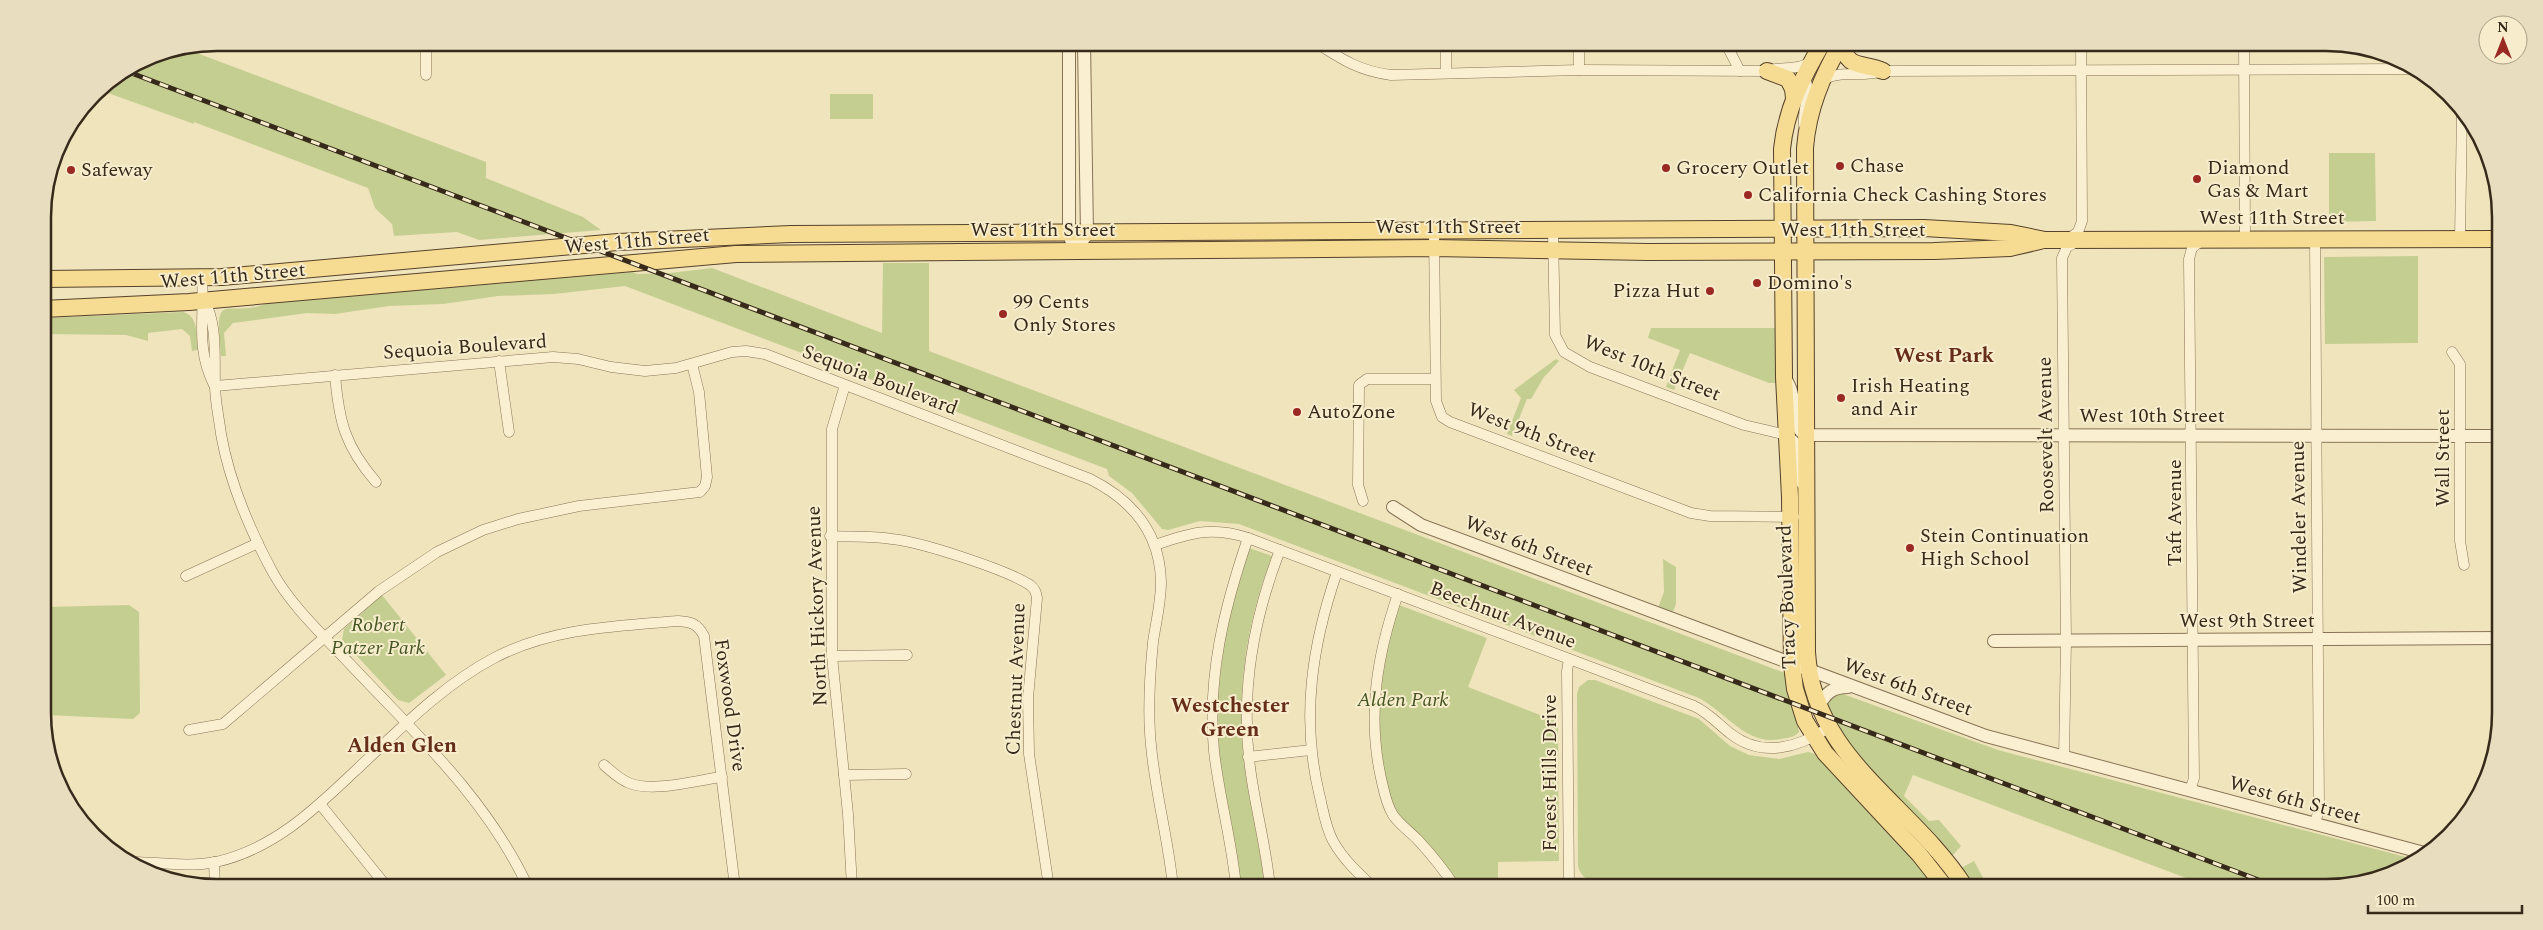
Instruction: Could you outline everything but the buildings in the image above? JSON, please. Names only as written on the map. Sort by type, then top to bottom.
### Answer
[{"type":"main road","name":"Tracy Boulevard","points":[[1817,51],[1812,61],[1799,71],[1794,98],[1785,127],[1782,149],[1784,377],[1790,516],[1792,665],[1799,706],[1814,738],[1831,761],[1919,854],[1938,878]]},
{"type":"main road","name":"Tracy Boulevard","points":[[1839,51],[1813,103],[1806,138],[1805,435],[1809,670],[1818,707],[1828,728],[1855,763],[1941,853],[1960,878]]},
{"type":"main road","points":[[1845,51],[1846,58],[1854,63],[1883,71]]},
{"type":"main road","points":[[1767,71],[1788,79],[1793,89],[1794,98]]},
{"type":"main road","name":"West 11th Street","points":[[52,309],[137,306],[706,256],[1075,252],[1434,240],[1554,231],[1936,228],[2011,233],[2045,240],[2492,238]]},
{"type":"main road","name":"West 11th Street","points":[[52,279],[202,278],[707,237],[1069,233],[1434,240],[1599,252],[1964,250],[2010,248],[2045,240]]},
{"type":"street","points":[[1329,51],[1354,67],[1373,73],[1391,75],[1446,72],[1579,70],[1767,71],[1779,67],[1799,71],[1808,88],[1803,111],[1806,138]]},
{"type":"street","points":[[1446,51],[1446,72]]},
{"type":"street","points":[[1579,51],[1579,70]]},
{"type":"street","points":[[1730,51],[1740,71]]},
{"type":"street","points":[[1828,51],[1826,55],[1829,74],[1872,75],[1883,71],[2401,69]]},
{"type":"street","name":"Roosevelt Avenue","points":[[2064,758],[2066,641],[2062,258],[2067,247],[2078,232],[2082,221],[2081,51]]},
{"type":"street","points":[[2244,51],[2245,239]]},
{"type":"street","points":[[426,52],[426,75]]},
{"type":"street","points":[[1069,52],[1069,233],[1075,252]]},
{"type":"street","points":[[1075,252],[1086,234],[1084,52]]},
{"type":"street","points":[[2460,239],[2462,122]]},
{"type":"street","name":"West 10th Street","points":[[1554,231],[1555,335],[1564,352],[1590,367],[1744,425],[1787,434]]},
{"type":"street","name":"Windeler Avenue","points":[[2315,239],[2319,808],[2315,824]]},
{"type":"street","name":"West 9th Street","points":[[1434,240],[1435,379],[1437,409],[1442,417],[1450,422],[1691,513],[1710,516],[1790,516]]},
{"type":"street","name":"Taft Avenue","points":[[2190,791],[2194,778],[2189,259],[2192,248],[2203,240]]},
{"type":"street","points":[[202,278],[204,300],[200,314],[205,367],[215,386],[222,436],[235,483],[258,543],[274,574],[294,604],[407,722],[464,785],[505,842],[523,879]]},
{"type":"street","name":"Sequoia Boulevard","points":[[215,386],[553,357],[578,359],[611,367],[645,371],[692,364],[732,352],[746,351],[765,354],[1090,479],[1112,490],[1133,508],[1155,545],[1161,583],[1150,673],[1150,732],[1156,795],[1171,879]]},
{"type":"street","name":"Wall Street","points":[[2452,352],[2460,364],[2460,546],[2464,565]]},
{"type":"street","points":[[499,361],[509,432]]},
{"type":"street","points":[[189,730],[223,724],[379,591],[410,568],[437,552],[483,530],[518,519],[579,506],[700,492],[705,486],[707,477],[699,392],[692,364]]},
{"type":"street","points":[[335,375],[340,418],[347,440],[357,460],[376,482]]},
{"type":"street","points":[[1784,377],[1793,393],[1798,428],[1805,435]]},
{"type":"street","points":[[1363,501],[1358,485],[1359,385],[1367,379],[1435,379]]},
{"type":"street","name":"North Hickory Avenue","points":[[845,385],[832,428],[830,536],[832,656],[844,775],[851,879]]},
{"type":"street","points":[[1787,434],[1796,443],[1798,478],[1806,489]]},
{"type":"street","name":"West 10th Street","points":[[1805,435],[2316,434],[2492,436]]},
{"type":"street","name":"West 6th Street","points":[[1392,507],[1422,525],[1986,736],[2418,851]]},
{"type":"street","points":[[1790,516],[1797,521],[1798,558],[1806,577]]},
{"type":"street","name":"Beechnut Avenue","points":[[1155,545],[1190,533],[1211,530],[1231,532],[1694,706],[1711,716],[1733,736],[1750,745],[1780,748],[1814,738],[1828,728]]},
{"type":"street","name":"Chestnut Avenue","points":[[830,536],[893,538],[922,545],[1003,573],[1030,586],[1036,591],[1028,698],[1029,754],[1048,879]]},
{"type":"street","points":[[1235,879],[1214,751],[1213,679],[1223,618],[1248,538]]},
{"type":"street","points":[[186,576],[258,543]]},
{"type":"street","points":[[1269,879],[1265,845],[1248,757],[1246,701],[1253,638],[1266,587],[1280,550]]},
{"type":"street","points":[[1337,572],[1326,604],[1314,656],[1309,707],[1311,750],[1326,822],[1334,841],[1352,867],[1364,878]]},
{"type":"street","points":[[1398,594],[1384,636],[1376,681],[1374,723],[1377,758],[1386,800],[1392,814],[1430,854],[1448,878]]},
{"type":"street","name":"Foxwood Drive","points":[[144,862],[214,862],[233,857],[269,842],[292,828],[407,722],[453,685],[492,659],[518,647],[547,637],[596,628],[678,621],[691,622],[699,627],[704,636],[734,879]]},
{"type":"street","name":"West 9th Street","points":[[1994,641],[2492,638]]},
{"type":"street","points":[[832,656],[907,655]]},
{"type":"street","name":"Forest Hills Drive","points":[[1569,659],[1567,671],[1571,878]]},
{"type":"street","points":[[1818,707],[1825,694],[1833,688],[1854,686]]},
{"type":"street","points":[[1248,757],[1311,750]]},
{"type":"street","points":[[604,765],[617,776],[630,783],[649,787],[722,777]]},
{"type":"street","points":[[844,775],[906,774]]},
{"type":"street","points":[[320,804],[377,879]]},
{"type":"street","points":[[214,862],[215,879]]},
{"type":"green space","points":[[196,53],[486,162],[486,178],[583,217],[601,230],[479,240],[457,232],[394,236],[392,224],[375,208],[368,188],[194,122],[194,124],[108,93],[134,73],[153,64],[184,54]]},
{"type":"green space","points":[[830,94],[873,94],[873,119],[830,119]]},
{"type":"green space","points":[[2329,153],[2375,153],[2376,221],[2329,222]]},
{"type":"green space","points":[[2418,256],[2418,343],[2325,344],[2324,257]]},
{"type":"green space","points":[[883,263],[929,263],[929,351],[1785,673],[1799,732],[1789,738],[1769,740],[1757,738],[1737,727],[1699,698],[1239,524],[1200,521],[1168,530],[1162,529],[1132,493],[1109,476],[1107,469],[625,286],[554,294],[498,296],[443,304],[389,306],[335,314],[307,313],[233,323],[224,333],[226,356],[221,356],[219,320],[221,313],[225,309],[254,307],[269,303],[632,272],[638,274],[670,273],[712,268],[882,333]]},
{"type":"green space","points":[[183,312],[188,314],[194,322],[198,350],[192,351],[190,336],[182,329],[148,333],[148,341],[126,335],[52,334],[52,318]]},
{"type":"green space","points":[[1651,328],[1777,328],[1778,383],[1769,383],[1690,353],[1674,390],[1666,387],[1680,350],[1648,338]]},
{"type":"green space","points":[[1556,359],[1559,361],[1544,377],[1531,399],[1527,399],[1512,436],[1507,434],[1521,398],[1514,390]]},
{"type":"green space","points":[[1249,548],[1272,556],[1263,581],[1250,632],[1242,684],[1241,710],[1244,763],[1264,879],[1240,879],[1219,754],[1217,701],[1227,621]]},
{"type":"green space","points":[[1663,559],[1676,567],[1676,604],[1672,614],[1658,608],[1664,592]]},
{"type":"green space","name":"Robert Patzer Park","points":[[382,595],[446,675],[409,703],[398,700],[342,640],[344,629]]},
{"type":"green space","points":[[129,605],[139,612],[140,713],[133,719],[51,715],[51,607]]},
{"type":"green space","name":"Alden Park","points":[[1399,605],[1487,638],[1468,687],[1558,722],[1559,861],[1498,862],[1498,878],[1454,878],[1397,813],[1391,800],[1382,761],[1378,713],[1384,654]]},
{"type":"green space","points":[[1588,680],[1595,680],[1699,719],[1730,746],[1749,755],[1779,759],[1808,752],[1816,754],[1919,863],[1930,878],[1585,878],[1578,866],[1577,694],[1579,687]]},
{"type":"green space","points":[[1840,693],[1998,750],[2408,858],[2390,866],[2359,876],[2337,878],[2186,878],[1913,775],[1904,796],[1929,821],[1939,820],[1961,846],[1952,856],[1843,740],[1827,705],[1831,698]]},
{"type":"green space","points":[[1974,861],[1983,878],[1967,878],[1961,868]]},
{"type":"railway","points":[[133,74],[2253,878]]},
{"type":"place","name":"Chase","points":[[1840,166]]},
{"type":"place","name":"Grocery Outlet","points":[[1666,168]]},
{"type":"place","name":"Safeway","points":[[71,170]]},
{"type":"place","name":"Diamond Gas & Mart","points":[[2197,179]]},
{"type":"place","name":"California Check Cashing Stores","points":[[1748,195]]},
{"type":"place","name":"Domino's","points":[[1757,283]]},
{"type":"place","name":"Pizza Hut","points":[[1710,291]]},
{"type":"place","name":"99 Cents Only Stores","points":[[1003,314]]},
{"type":"place","name":"Irish Heating and Air","points":[[1841,398]]},
{"type":"place","name":"AutoZone","points":[[1297,412]]},
{"type":"place","name":"Stein Continuation High School","points":[[1910,548]]},
{"type":"district","name":"West Park","points":[[1944,356]]},
{"type":"district","name":"Westchester Green","points":[[1230,718]]},
{"type":"district","name":"Alden Glen","points":[[402,746]]}]
